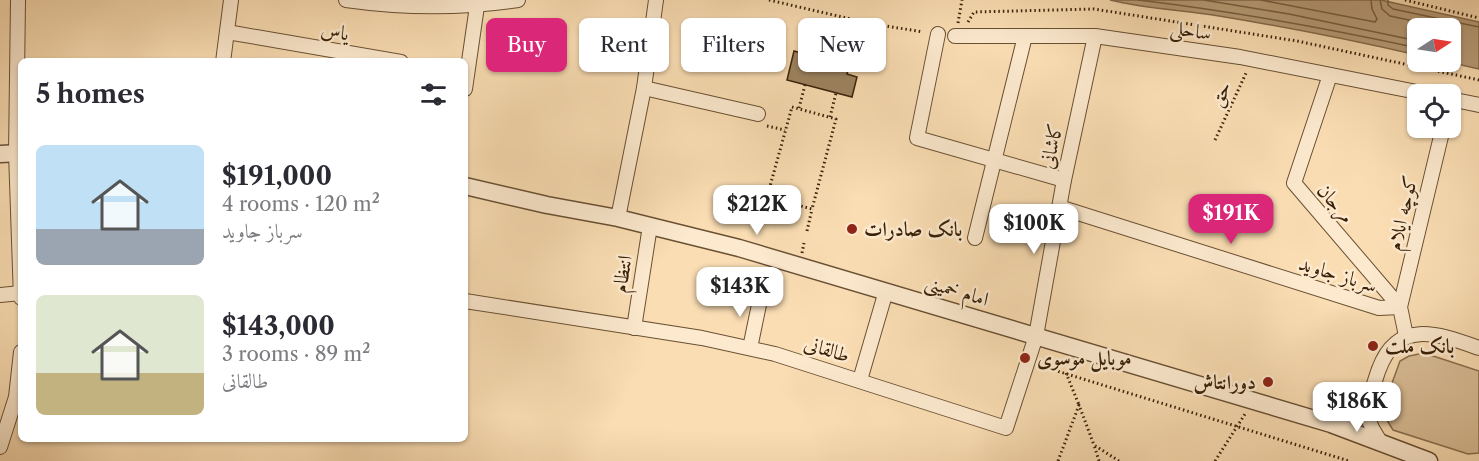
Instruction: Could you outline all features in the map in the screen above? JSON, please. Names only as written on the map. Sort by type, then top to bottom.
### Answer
[{"type":"street","points":[[18,0],[19,58]]},
{"type":"street","points":[[224,58],[231,0]]},
{"type":"street","points":[[346,0],[426,7],[477,6],[518,0]]},
{"type":"street","points":[[618,218],[644,88],[656,0]]},
{"type":"street","points":[[468,61],[477,6]]},
{"type":"street","name":"یاس","points":[[227,32],[378,58]]},
{"type":"street","points":[[938,34],[917,138],[1064,180]]},
{"type":"street","name":"ساحلی","points":[[955,36],[1095,36],[1252,60],[1407,90]]},
{"type":"street","points":[[975,238],[1024,36]]},
{"type":"street","name":"کاشانی","points":[[1036,336],[1064,180],[1095,36]]},
{"type":"street","name":"مرجان","points":[[1330,75],[1294,183],[1400,307]]},
{"type":"street","points":[[18,78],[12,153],[18,246]]},
{"type":"street","points":[[644,88],[758,114]]},
{"type":"street","points":[[1461,101],[1479,105]]},
{"type":"street","name":"کوچه ایلام","points":[[1400,307],[1441,138]]},
{"type":"street","name":"امام خمینی","points":[[468,187],[547,206],[618,218],[739,248],[1331,424],[1429,461]]},
{"type":"street","name":"سرباز جاوید","points":[[1059,207],[1379,308],[1400,307]]},
{"type":"street","name":"انتظام","points":[[634,328],[650,226]]},
{"type":"street","points":[[860,380],[886,291]]},
{"type":"street","points":[[0,295],[18,293]]},
{"type":"street","points":[[750,348],[761,295]]},
{"type":"street","name":"طالقانی","points":[[468,301],[702,338],[750,348],[860,380],[1006,428],[1036,336]]},
{"type":"street","points":[[1400,307],[1406,336]]},
{"type":"street","points":[[1331,424],[1352,417],[1364,408],[1383,358],[1393,344],[1406,336],[1422,333],[1448,337],[1479,348]]},
{"type":"street","points":[[0,447],[16,397],[18,379]]},
{"type":"street","points":[[1364,408],[1381,443]]},
{"type":"path","points":[[769,0],[868,23],[938,34]]},
{"type":"path","points":[[959,18],[962,0]]},
{"type":"path","points":[[1405,0],[1479,18]]},
{"type":"path","points":[[970,18],[974,12],[1094,9],[1297,41],[1479,80]]},
{"type":"path","name":"حق","points":[[1215,140],[1252,60]]},
{"type":"path","points":[[1453,81],[1454,75]]},
{"type":"path","points":[[799,108],[805,85]]},
{"type":"path","points":[[830,117],[836,93]]},
{"type":"path","points":[[807,231],[836,119],[792,106],[768,197],[812,209]]},
{"type":"path","points":[[1028,362],[1349,461]]},
{"type":"path","points":[[1066,373],[1099,461]]},
{"type":"path","points":[[1215,461],[1254,401]]},
{"type":"path","points":[[1058,461],[1079,405]]},
{"type":"path","points":[[1094,445],[1119,461]]},
{"type":"shaded area","points":[[1424,353],[1479,371],[1479,453],[1468,454],[1393,430],[1385,417],[1384,405],[1400,361],[1409,356]]},
{"type":"water","points":[[1110,0],[1381,0],[1479,22],[1479,69],[1461,65],[1461,18],[1407,18],[1407,53],[1269,25]]},
{"type":"building","points":[[794,51],[798,52],[798,72],[848,72],[847,74],[857,77],[852,97],[787,80]]},
{"type":"place","name":"بانک صادرات","points":[[852,229]]},
{"type":"place","name":"بانک ملت","points":[[1373,346]]},
{"type":"place","name":"موبایل موسوى","points":[[1025,358]]},
{"type":"place","name":"دورانتاش","points":[[1268,382]]}]
